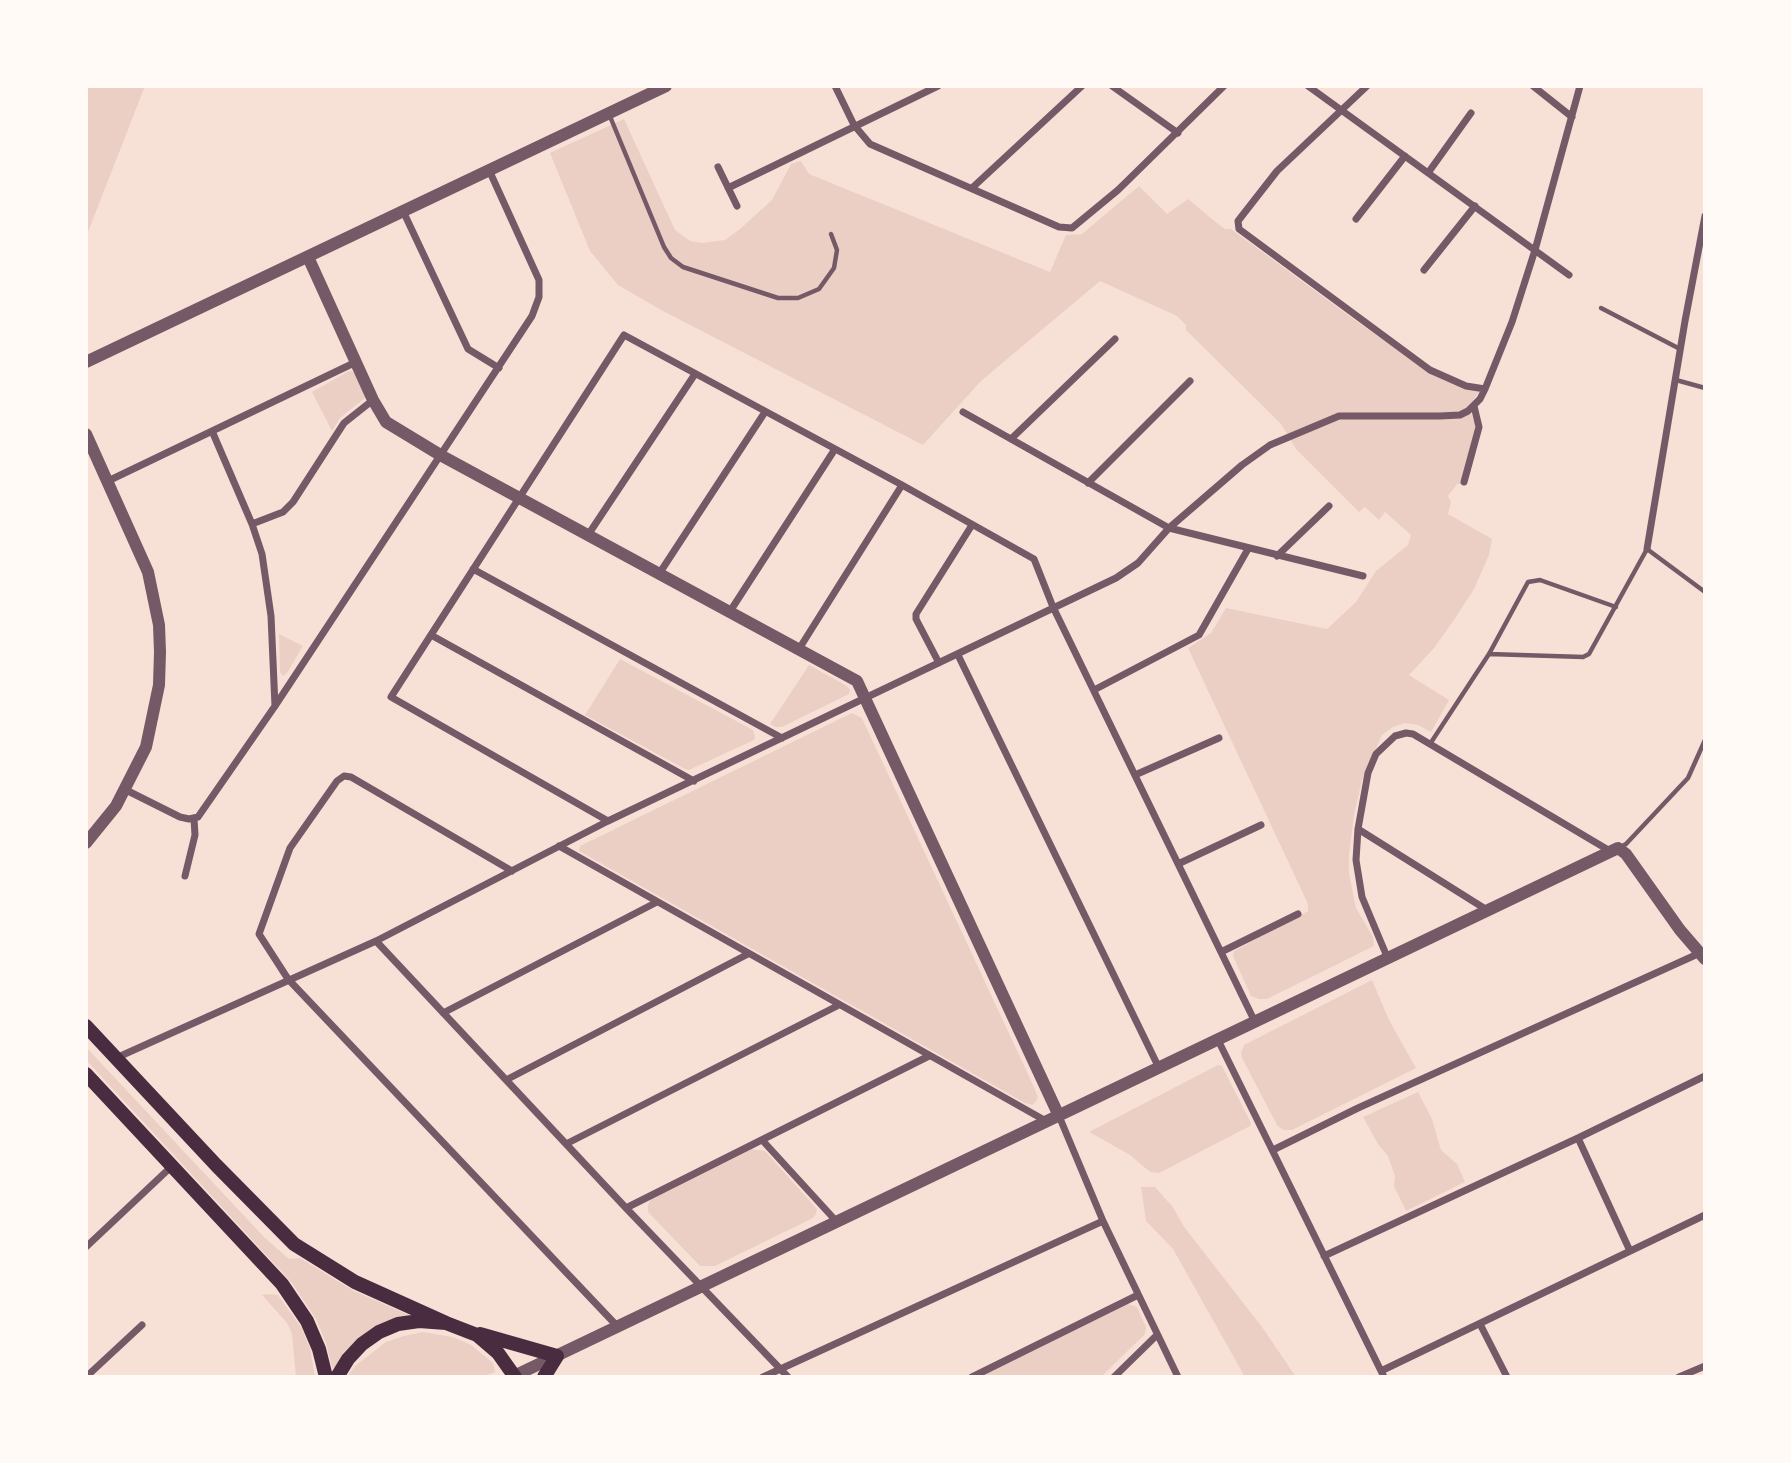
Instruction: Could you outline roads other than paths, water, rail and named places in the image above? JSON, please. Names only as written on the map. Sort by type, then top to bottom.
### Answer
[{"type":"main road","points":[[86,1026],[294,1244],[355,1282],[446,1323],[557,1356],[544,1377]]},
{"type":"main road","points":[[86,1074],[173,1165],[292,1297],[313,1334],[326,1377]]},
{"type":"main road","points":[[337,1377],[348,1359],[362,1344],[379,1332],[398,1324],[419,1321],[446,1323]]},
{"type":"main road","points":[[468,1331],[492,1346],[514,1377]]},
{"type":"street","points":[[86,362],[666,86]]},
{"type":"street","points":[[835,86],[854,125],[870,144],[880,150],[1059,227],[1072,228],[1118,190],[1224,86]]},
{"type":"street","points":[[728,188],[938,86]]},
{"type":"street","points":[[972,188],[1082,86]]},
{"type":"street","points":[[1112,86],[1178,133]]},
{"type":"street","points":[[1308,86],[1569,275]]},
{"type":"street","points":[[1367,86],[1276,170],[1238,220],[1237,226],[1250,239],[1430,370],[1466,386],[1485,389]]},
{"type":"street","points":[[1533,86],[1572,117]]},
{"type":"street","points":[[116,1059],[376,940],[608,821],[1128,571],[1169,528],[1256,453],[1316,424],[1339,416],[1460,415],[1474,406],[1485,389],[1535,250],[1580,86]]},
{"type":"street","points":[[1428,173],[1471,113]]},
{"type":"street","points":[[1356,219],[1405,156]]},
{"type":"street","points":[[718,167],[737,206]]},
{"type":"street","points":[[126,790],[180,817],[198,817],[442,456],[532,316],[537,307],[539,280],[489,170]]},
{"type":"street","points":[[1424,271],[1475,206]]},
{"type":"street","points":[[402,211],[468,349],[499,368]]},
{"type":"street","points":[[1647,549],[1705,216]]},
{"type":"street","points":[[308,257],[373,400],[386,422],[442,456],[659,575],[853,678],[865,697],[1053,1119],[1178,1377]]},
{"type":"street","points":[[608,821],[391,697],[624,335],[1034,559],[1053,607],[1255,1022]]},
{"type":"street","points":[[1011,439],[1115,339]]},
{"type":"street","points":[[108,481],[356,362]]},
{"type":"street","points":[[588,535],[695,374]]},
{"type":"street","points":[[1088,483],[1190,381]]},
{"type":"street","points":[[252,524],[283,512],[293,502],[344,423],[373,400]]},
{"type":"street","points":[[1464,482],[1479,427],[1474,406]]},
{"type":"street","points":[[659,575],[765,412]]},
{"type":"street","points":[[963,412],[1169,528],[1363,576]]},
{"type":"street","points":[[212,431],[262,554],[274,648],[275,706]]},
{"type":"street","points":[[86,434],[148,572],[159,625],[160,668],[152,727],[146,747],[126,790],[86,843]]},
{"type":"street","points":[[729,612],[835,449]]},
{"type":"street","points":[[799,649],[902,485]]},
{"type":"street","points":[[1277,556],[1329,506]]},
{"type":"street","points":[[939,663],[916,619],[916,614],[972,525]]},
{"type":"street","points":[[1094,690],[1199,635],[1248,549]]},
{"type":"street","points":[[473,569],[782,738]]},
{"type":"street","points":[[431,635],[694,781]]},
{"type":"street","points":[[958,655],[1159,1068]]},
{"type":"street","points":[[1273,1150],[1358,1108],[1703,955],[1674,922],[1626,854],[1406,733],[1395,736],[1381,747],[1368,773],[1358,828],[1356,860],[1362,897],[1388,959]]},
{"type":"street","points":[[1135,775],[1219,738]]},
{"type":"street","points":[[512,871],[351,777],[344,776],[337,780],[290,848],[258,929],[288,979],[618,1327]]},
{"type":"street","points":[[185,876],[195,835],[194,819]]},
{"type":"street","points":[[1178,864],[1261,825]]},
{"type":"street","points":[[1358,828],[1488,911]]},
{"type":"street","points":[[559,846],[929,1056],[1053,1119]]},
{"type":"street","points":[[514,1377],[1615,850]]},
{"type":"street","points":[[443,1013],[657,902]]},
{"type":"street","points":[[1221,952],[1298,914]]},
{"type":"street","points":[[376,940],[788,1377]]},
{"type":"street","points":[[506,1080],[748,954]]},
{"type":"street","points":[[566,1144],[839,1005]]},
{"type":"street","points":[[1218,1040],[1383,1374],[1705,1215]]},
{"type":"street","points":[[626,1208],[929,1056]]},
{"type":"street","points":[[1324,1256],[1705,1076]]},
{"type":"street","points":[[1578,1138],[1630,1251]]},
{"type":"street","points":[[764,1140],[837,1222]]},
{"type":"street","points":[[86,1247],[173,1165]]},
{"type":"street","points":[[763,1377],[1103,1221]]},
{"type":"street","points":[[972,1377],[1139,1295]]},
{"type":"street","points":[[1480,1324],[1507,1377]]},
{"type":"street","points":[[86,1377],[142,1325]]},
{"type":"street","points":[[1114,1377],[1157,1335]]},
{"type":"street","points":[[1679,1377],[1705,1366]]},
{"type":"lane","points":[[608,113],[664,247],[671,258],[682,267],[778,298],[798,298],[819,289],[834,268],[837,250],[831,234]]},
{"type":"lane","points":[[1601,308],[1680,349]]},
{"type":"lane","points":[[1675,379],[1705,388]]},
{"type":"lane","points":[[1489,654],[1583,657],[1594,649],[1647,549],[1705,592]]},
{"type":"lane","points":[[1430,744],[1489,654],[1528,582],[1540,580],[1616,607]]},
{"type":"lane","points":[[1615,850],[1626,844],[1688,778],[1705,740]]}]
